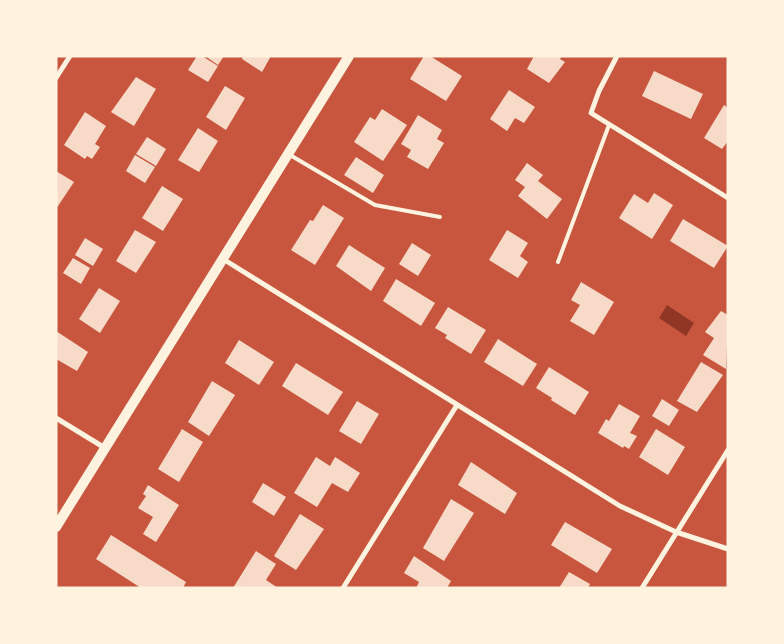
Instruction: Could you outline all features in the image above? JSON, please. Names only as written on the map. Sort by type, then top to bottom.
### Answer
[{"type":"main road","points":[[56,527],[349,56]]},
{"type":"street","points":[[56,78],[70,56]]},
{"type":"street","points":[[617,56],[599,90],[591,113],[728,198]]},
{"type":"street","points":[[223,259],[620,506],[676,532],[728,549]]},
{"type":"street","points":[[343,588],[457,405]]},
{"type":"street","points":[[56,418],[105,448]]},
{"type":"street","points":[[642,588],[728,450]]},
{"type":"lane","points":[[558,262],[608,125]]},
{"type":"lane","points":[[289,154],[375,205],[440,217]]},
{"type":"shaded area","points":[[667,305],[694,323],[686,336],[659,318]]},
{"type":"building","points":[[197,56],[202,56],[218,66],[208,82],[188,70]]},
{"type":"building","points":[[205,56],[224,56],[218,65]]},
{"type":"building","points":[[243,56],[271,56],[262,72],[242,59]]},
{"type":"building","points":[[424,56],[430,56],[462,76],[446,101],[410,79]]},
{"type":"building","points":[[534,56],[562,56],[560,59],[565,62],[549,83],[527,69]]},
{"type":"building","points":[[654,71],[703,94],[691,119],[642,96]]},
{"type":"building","points":[[136,77],[156,89],[134,126],[111,112]]},
{"type":"building","points":[[225,86],[245,98],[226,130],[206,117]]},
{"type":"building","points":[[509,90],[535,107],[524,123],[515,118],[507,131],[490,119]]},
{"type":"building","points":[[724,105],[728,108],[728,141],[722,149],[704,138]]},
{"type":"building","points":[[382,109],[407,125],[383,161],[354,142],[370,117],[375,120]]},
{"type":"building","points":[[85,112],[106,126],[95,144],[100,147],[92,159],[87,156],[85,159],[64,145]]},
{"type":"building","points":[[418,115],[442,130],[437,139],[444,143],[428,169],[407,157],[411,150],[401,144]]},
{"type":"building","points":[[198,128],[218,141],[199,172],[178,160]]},
{"type":"building","points":[[147,137],[166,149],[156,166],[136,154]]},
{"type":"building","points":[[135,155],[155,167],[145,183],[126,171]]},
{"type":"building","points":[[356,157],[384,175],[373,193],[344,175]]},
{"type":"building","points":[[527,163],[543,175],[538,181],[562,199],[547,219],[518,196],[525,187],[515,180]]},
{"type":"building","points":[[56,171],[74,182],[56,209]]},
{"type":"building","points":[[162,186],[183,199],[163,231],[142,218]]},
{"type":"building","points":[[654,193],[673,205],[652,239],[619,218],[634,194],[648,203]]},
{"type":"building","points":[[323,205],[344,218],[315,265],[291,250],[310,220],[313,221]]},
{"type":"building","points":[[683,219],[728,246],[714,268],[670,241]]},
{"type":"building","points":[[135,230],[156,242],[136,273],[116,261]]},
{"type":"building","points":[[507,230],[528,243],[520,256],[528,262],[518,278],[489,260]]},
{"type":"building","points":[[85,238],[103,249],[93,266],[75,255]]},
{"type":"building","points":[[412,243],[431,255],[418,276],[399,264]]},
{"type":"building","points":[[349,245],[385,268],[371,291],[336,266]]},
{"type":"building","points":[[73,258],[90,268],[81,284],[63,273]]},
{"type":"building","points":[[396,279],[435,303],[421,326],[383,301]]},
{"type":"building","points":[[581,282],[614,302],[594,335],[570,321],[580,305],[571,300]]},
{"type":"building","points":[[99,288],[120,301],[100,333],[79,319]]},
{"type":"building","points":[[448,307],[486,330],[471,354],[445,338],[447,335],[435,328]]},
{"type":"building","points":[[721,311],[728,315],[726,369],[703,355],[714,338],[705,332]]},
{"type":"building","points":[[56,331],[88,352],[77,371],[56,359]]},
{"type":"building","points":[[498,339],[537,364],[523,386],[484,362]]},
{"type":"building","points":[[239,340],[274,362],[259,385],[225,363]]},
{"type":"building","points":[[701,362],[723,375],[697,412],[677,401]]},
{"type":"building","points":[[296,363],[343,392],[328,415],[282,386]]},
{"type":"building","points":[[549,367],[589,392],[575,415],[536,388]]},
{"type":"building","points":[[212,381],[235,395],[209,436],[188,422]]},
{"type":"building","points":[[662,399],[679,410],[669,426],[652,416]]},
{"type":"building","points":[[357,401],[379,414],[361,444],[339,431]]},
{"type":"building","points":[[619,404],[640,416],[630,433],[637,436],[629,449],[624,446],[623,448],[598,433],[606,419],[609,421]]},
{"type":"building","points":[[182,429],[203,442],[179,482],[158,469]]},
{"type":"building","points":[[656,429],[685,447],[668,475],[639,457]]},
{"type":"building","points":[[316,457],[330,466],[335,457],[360,473],[348,492],[332,483],[317,507],[294,493]]},
{"type":"building","points":[[471,462],[517,493],[505,514],[458,485]]},
{"type":"building","points":[[263,483],[286,497],[274,516],[252,502]]},
{"type":"building","points":[[148,485],[179,505],[156,542],[143,534],[153,517],[138,508],[146,496],[143,494]]},
{"type":"building","points":[[451,499],[474,513],[444,561],[423,548]]},
{"type":"building","points":[[300,514],[324,529],[296,570],[274,556]]},
{"type":"building","points":[[565,522],[612,549],[597,573],[551,545]]},
{"type":"building","points":[[111,535],[186,582],[183,588],[141,588],[96,559]]},
{"type":"building","points":[[256,551],[276,564],[266,580],[278,588],[233,588]]},
{"type":"building","points":[[414,556],[451,581],[447,588],[416,588],[419,582],[404,573]]},
{"type":"building","points":[[569,572],[590,584],[588,588],[559,588]]}]
